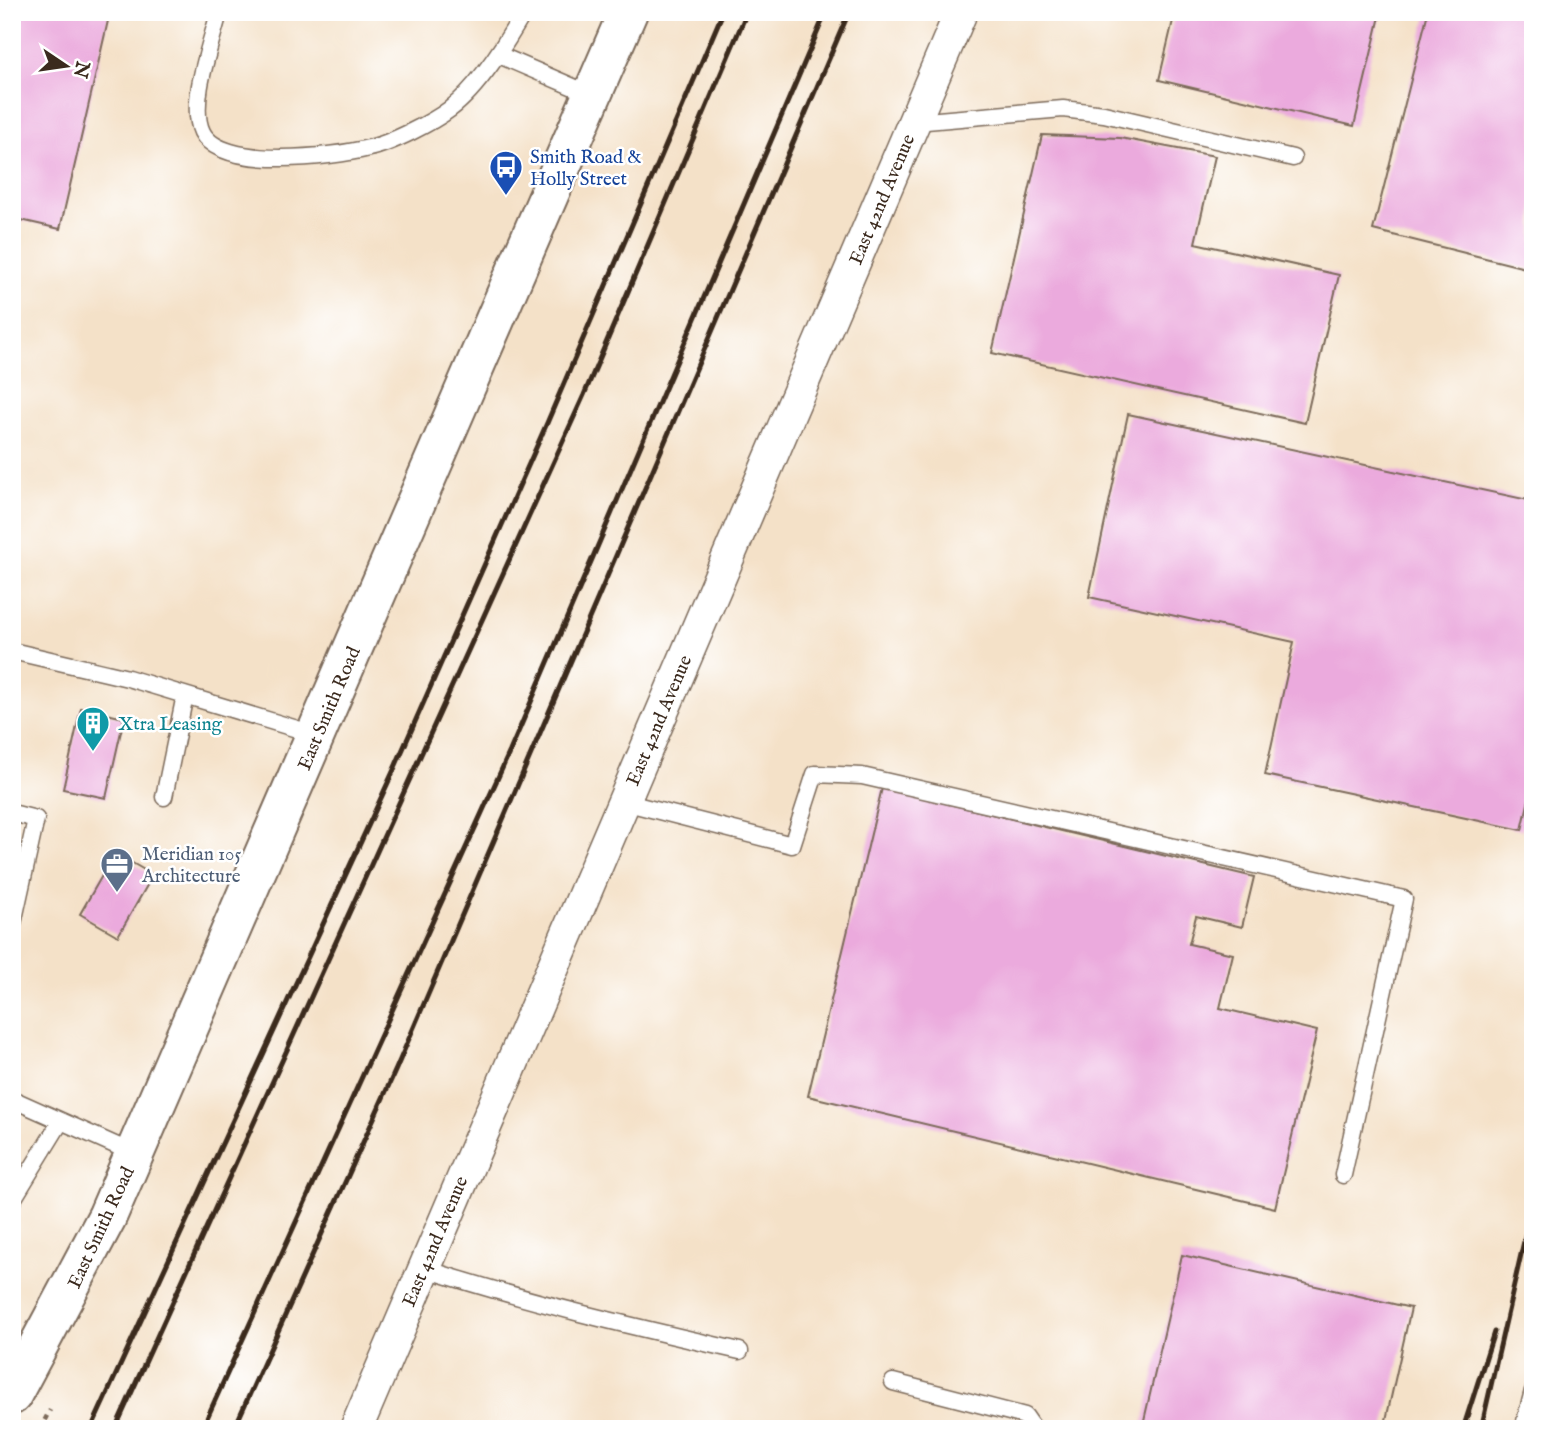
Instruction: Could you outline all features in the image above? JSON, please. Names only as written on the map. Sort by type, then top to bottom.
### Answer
[{"type":"street","name":"East Smith Road","points":[[12,1395],[77,1277],[135,1154],[628,12]]},
{"type":"street","name":"East 42nd Avenue","points":[[356,1429],[961,12]]},
{"type":"lane","points":[[219,12],[198,110],[201,131],[211,144],[239,155],[279,158],[371,148],[451,109],[499,55],[524,12]]},
{"type":"lane","points":[[499,55],[592,95]]},
{"type":"lane","points":[[915,122],[1063,109],[1104,114],[1293,158]]},
{"type":"lane","points":[[12,652],[128,678],[317,735]]},
{"type":"lane","points":[[164,797],[185,695]]},
{"type":"lane","points":[[624,802],[792,845],[815,774],[862,776],[1404,899],[1343,1175]]},
{"type":"lane","points":[[12,813],[36,819],[12,928]]},
{"type":"lane","points":[[12,1099],[135,1154]]},
{"type":"lane","points":[[12,1201],[61,1121]]},
{"type":"lane","points":[[423,1268],[475,1285],[619,1323],[740,1351]]},
{"type":"lane","points":[[893,1382],[1025,1416],[1034,1429]]},
{"type":"lane","points":[[1523,1429],[1533,1391]]},
{"type":"path","points":[[40,1429],[50,1410]]},
{"type":"building","points":[[12,12],[110,12],[60,229],[12,218]]},
{"type":"building","points":[[1175,12],[1381,12],[1354,126],[1159,80]]},
{"type":"building","points":[[1428,12],[1533,12],[1533,270],[1373,230]]},
{"type":"building","points":[[1042,135],[1120,138],[1215,156],[1195,243],[1339,275],[1305,423],[992,353]]},
{"type":"building","points":[[1128,414],[1533,501],[1533,782],[1522,830],[1265,775],[1294,642],[1089,597]]},
{"type":"building","name":"Xtra Leasing","points":[[81,708],[124,718],[106,798],[63,789]]},
{"type":"building","points":[[882,788],[1254,877],[1242,927],[1196,916],[1189,944],[1233,954],[1220,1008],[1317,1031],[1275,1208],[808,1096]]},
{"type":"building","name":"Meridian 105 Architecture","points":[[115,853],[153,875],[118,936],[80,914]]},
{"type":"building","points":[[1182,1255],[1411,1308],[1384,1429],[1142,1429]]},
{"type":"railway","points":[[91,1429],[392,774],[547,423],[723,12]]},
{"type":"railway","points":[[115,1429],[584,395],[747,12]]},
{"type":"railway","points":[[202,1429],[510,751],[826,12]]},
{"type":"railway","points":[[234,1429],[396,1069],[849,12]]},
{"type":"railway","points":[[1481,1429],[1533,1202]]},
{"type":"railway","points":[[1463,1429],[1494,1332]]},
{"type":"place","name":"Smith Road & Holly Street","points":[[506,197]]},
{"type":"place","name":"Xtra Leasing","points":[[93,753]]},
{"type":"place","name":"Meridian 105 Architecture","points":[[117,894]]}]
